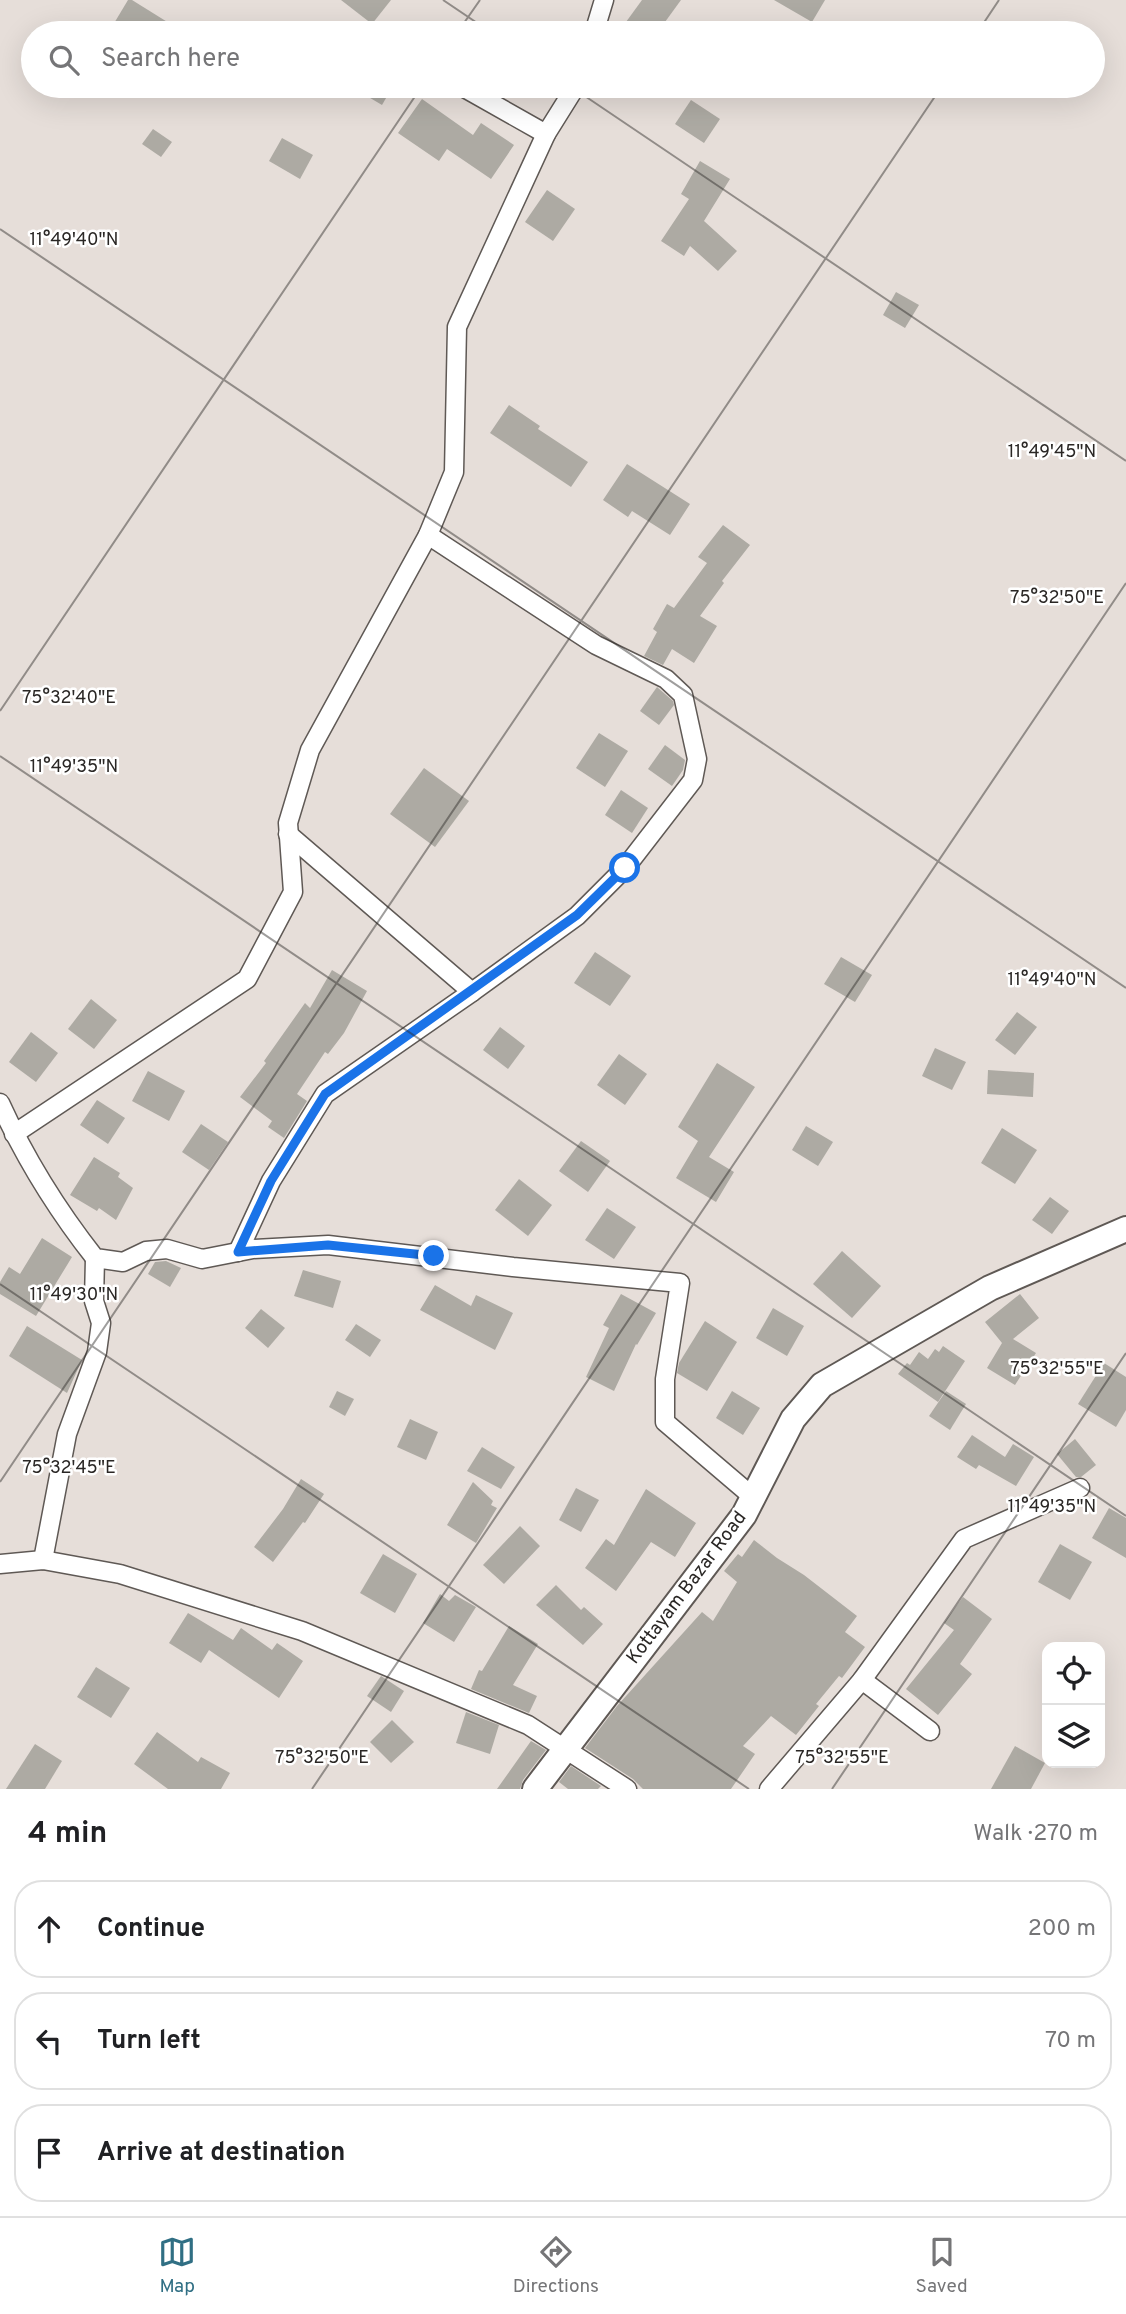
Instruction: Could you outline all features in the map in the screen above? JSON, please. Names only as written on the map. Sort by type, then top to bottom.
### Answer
[{"type":"main road","name":"Kottayam Bazar Road","points":[[536,1789],[744,1515],[793,1419],[822,1385],[990,1288],[1126,1229]]},
{"type":"street","points":[[598,21],[604,0]]},
{"type":"street","points":[[482,98],[546,134]]},
{"type":"street","points":[[14,1134],[247,979],[293,892],[288,823],[310,750],[428,535],[454,472],[457,327],[546,134],[568,98]]},
{"type":"street","points":[[238,1252],[271,1181],[325,1094],[577,915],[625,868],[693,780],[697,759],[683,695],[666,679],[596,645],[428,535]]},
{"type":"street","points":[[288,834],[472,992]]},
{"type":"street","points":[[0,1103],[14,1134],[71,1228],[95,1258],[94,1301],[101,1323],[97,1352],[67,1434],[43,1560]]},
{"type":"street","points":[[95,1258],[123,1262],[146,1251],[167,1249],[202,1259],[238,1252],[328,1245],[680,1283],[665,1378],[665,1422],[752,1497]]},
{"type":"street","points":[[769,1789],[862,1680],[964,1539],[1080,1488]]},
{"type":"street","points":[[0,1564],[43,1560],[120,1574],[302,1631],[528,1725],[627,1789]]},
{"type":"street","points":[[862,1680],[930,1731]]},
{"type":"building","points":[[128,0],[132,0],[166,21],[115,21]]},
{"type":"building","points":[[341,0],[391,0],[374,21],[368,21]]},
{"type":"building","points":[[642,0],[681,0],[666,21],[627,21]]},
{"type":"building","points":[[774,0],[825,0],[810,21]]},
{"type":"building","points":[[370,98],[386,98],[382,105]]},
{"type":"building","points":[[422,99],[473,135],[481,123],[514,145],[491,179],[447,149],[439,161],[398,133]]},
{"type":"building","points":[[691,100],[720,119],[704,143],[675,124]]},
{"type":"building","points":[[153,129],[172,142],[161,157],[142,144]]},
{"type":"building","points":[[282,138],[313,155],[300,179],[269,161]]},
{"type":"building","points":[[700,161],[730,179],[704,221],[737,251],[718,271],[690,246],[684,256],[661,241],[689,199],[681,194]]},
{"type":"building","points":[[547,190],[575,209],[553,241],[525,222]]},
{"type":"building","points":[[896,292],[919,305],[905,328],[883,315]]},
{"type":"building","points":[[509,405],[540,426],[538,429],[588,462],[571,487],[490,433]]},
{"type":"building","points":[[627,464],[690,504],[670,535],[632,511],[628,517],[603,500]]},
{"type":"building","points":[[723,525],[750,545],[722,581],[724,583],[700,616],[717,626],[694,663],[672,649],[663,665],[644,656],[657,632],[653,629],[667,604],[674,608],[707,563],[698,557]]},
{"type":"building","points":[[657,687],[674,705],[659,725],[640,711]]},
{"type":"building","points":[[599,733],[628,751],[605,787],[576,768]]},
{"type":"building","points":[[665,745],[685,760],[683,770],[672,786],[648,769]]},
{"type":"building","points":[[424,768],[469,801],[435,847],[390,814]]},
{"type":"building","points":[[621,790],[648,808],[632,833],[605,815]]},
{"type":"building","points":[[595,952],[631,976],[610,1006],[574,983]]},
{"type":"building","points":[[841,957],[872,975],[855,1002],[824,984]]},
{"type":"building","points":[[332,970],[367,991],[344,1033],[328,1054],[325,1052],[297,1094],[307,1101],[284,1138],[268,1127],[272,1121],[240,1097],[305,1003],[310,1008]]},
{"type":"building","points":[[91,999],[117,1020],[94,1049],[68,1029]]},
{"type":"building","points":[[1017,1012],[1037,1027],[1015,1055],[995,1040]]},
{"type":"building","points":[[500,1027],[525,1046],[508,1069],[483,1050]]},
{"type":"building","points":[[31,1032],[58,1053],[36,1082],[9,1062]]},
{"type":"building","points":[[935,1048],[966,1062],[952,1090],[922,1076]]},
{"type":"building","points":[[619,1054],[647,1074],[625,1105],[597,1085]]},
{"type":"building","points":[[717,1063],[755,1087],[709,1157],[734,1172],[716,1202],[676,1178],[698,1141],[678,1127]]},
{"type":"building","points":[[988,1070],[1034,1073],[1033,1097],[987,1094]]},
{"type":"building","points":[[148,1071],[185,1091],[169,1121],[132,1101]]},
{"type":"building","points":[[97,1100],[125,1118],[108,1144],[80,1125]]},
{"type":"building","points":[[201,1124],[228,1142],[209,1170],[182,1152]]},
{"type":"building","points":[[806,1126],[833,1142],[818,1166],[792,1150]]},
{"type":"building","points":[[1002,1128],[1037,1150],[1015,1184],[981,1163]]},
{"type":"building","points":[[581,1141],[610,1161],[588,1192],[559,1171]]},
{"type":"building","points":[[94,1157],[120,1173],[118,1177],[133,1188],[116,1220],[99,1208],[97,1211],[70,1195]]},
{"type":"building","points":[[519,1179],[552,1205],[528,1236],[495,1210]]},
{"type":"building","points":[[1050,1197],[1069,1211],[1052,1234],[1032,1220]]},
{"type":"building","points":[[607,1208],[636,1227],[614,1259],[585,1240]]},
{"type":"building","points":[[42,1238],[72,1257],[36,1316],[0,1294],[0,1282],[9,1267],[20,1274]]},
{"type":"building","points":[[842,1251],[881,1286],[852,1318],[813,1284]]},
{"type":"building","points":[[166,1261],[181,1268],[170,1287],[148,1274],[155,1262]]},
{"type":"building","points":[[303,1270],[341,1281],[333,1308],[294,1296]]},
{"type":"building","points":[[435,1285],[471,1306],[476,1295],[513,1313],[495,1350],[420,1310]]},
{"type":"building","points":[[621,1294],[656,1313],[636,1344],[614,1391],[586,1377],[609,1328],[603,1325]]},
{"type":"building","points":[[1020,1294],[1039,1318],[1013,1339],[1036,1353],[1025,1370],[1013,1363],[1022,1374],[1015,1385],[987,1368],[1002,1343],[985,1322]]},
{"type":"building","points":[[773,1308],[804,1326],[787,1356],[756,1338]]},
{"type":"building","points":[[261,1309],[285,1328],[268,1348],[245,1328]]},
{"type":"building","points":[[705,1321],[737,1342],[707,1391],[677,1373],[679,1363]]},
{"type":"building","points":[[356,1324],[381,1340],[370,1357],[345,1340]]},
{"type":"building","points":[[27,1326],[82,1360],[67,1393],[9,1356]]},
{"type":"building","points":[[943,1346],[965,1361],[938,1402],[898,1374],[907,1363],[910,1365],[919,1352],[928,1359],[935,1349],[939,1352]]},
{"type":"building","points":[[1104,1363],[1126,1377],[1126,1410],[1116,1427],[1078,1404]]},
{"type":"building","points":[[337,1391],[354,1399],[345,1416],[329,1407]]},
{"type":"building","points":[[732,1391],[760,1408],[743,1435],[716,1418]]},
{"type":"building","points":[[946,1391],[966,1404],[950,1430],[929,1416]]},
{"type":"building","points":[[410,1419],[438,1432],[426,1460],[397,1447]]},
{"type":"building","points":[[972,1435],[1005,1457],[1013,1444],[1034,1457],[1016,1486],[979,1465],[976,1469],[957,1457]]},
{"type":"building","points":[[1075,1439],[1096,1465],[1081,1477],[1076,1477],[1057,1454]]},
{"type":"building","points":[[482,1447],[515,1467],[501,1489],[467,1471]]},
{"type":"building","points":[[301,1479],[324,1494],[305,1523],[303,1522],[273,1562],[254,1547],[283,1509]]},
{"type":"building","points":[[473,1482],[493,1501],[491,1505],[497,1508],[476,1543],[447,1525]]},
{"type":"building","points":[[576,1488],[599,1500],[581,1532],[559,1520]]},
{"type":"building","points":[[646,1489],[696,1523],[675,1557],[651,1542],[616,1591],[585,1568],[606,1539],[614,1545]]},
{"type":"building","points":[[1109,1508],[1126,1518],[1126,1558],[1092,1538]]},
{"type":"building","points":[[520,1526],[540,1546],[504,1584],[483,1565]]},
{"type":"building","points":[[754,1540],[857,1616],[845,1632],[865,1647],[842,1678],[839,1676],[816,1704],[819,1706],[796,1735],[771,1716],[743,1746],[755,1754],[731,1789],[643,1789],[633,1779],[585,1748],[617,1706],[702,1612],[713,1621],[737,1582],[724,1571],[738,1554],[742,1557]]},
{"type":"building","points":[[1060,1544],[1092,1562],[1070,1600],[1038,1582]]},
{"type":"building","points":[[383,1554],[417,1574],[395,1613],[360,1593]]},
{"type":"building","points":[[556,1585],[581,1610],[584,1607],[603,1624],[583,1645],[536,1605]]},
{"type":"building","points":[[440,1594],[449,1601],[455,1595],[476,1607],[454,1642],[423,1623]]},
{"type":"building","points":[[963,1597],[992,1619],[960,1664],[972,1674],[938,1715],[906,1689],[954,1630],[944,1623]]},
{"type":"building","points":[[188,1613],[233,1640],[241,1628],[272,1650],[277,1643],[303,1661],[279,1698],[209,1650],[201,1663],[169,1643]]},
{"type":"building","points":[[509,1626],[538,1644],[513,1685],[537,1696],[529,1713],[471,1689],[479,1670],[482,1671]]},
{"type":"building","points":[[96,1667],[130,1688],[111,1718],[77,1697]]},
{"type":"building","points":[[381,1676],[404,1691],[391,1712],[367,1696]]},
{"type":"building","points":[[466,1712],[499,1725],[490,1754],[456,1743]]},
{"type":"building","points":[[392,1720],[414,1742],[391,1763],[370,1742]]},
{"type":"building","points":[[157,1732],[198,1762],[201,1757],[230,1773],[221,1789],[168,1789],[134,1764]]},
{"type":"building","points":[[531,1741],[546,1750],[523,1780],[520,1789],[497,1789]]},
{"type":"building","points":[[35,1744],[62,1761],[45,1789],[6,1789]]},
{"type":"building","points":[[1015,1746],[1042,1761],[1042,1768],[1031,1789],[991,1789]]},
{"type":"building","points":[[571,1766],[601,1786],[598,1789],[568,1789],[559,1782]]},
{"type":"route","points":[[434,1256],[328,1245],[238,1252],[271,1181],[325,1094],[577,915],[625,868]]}]
